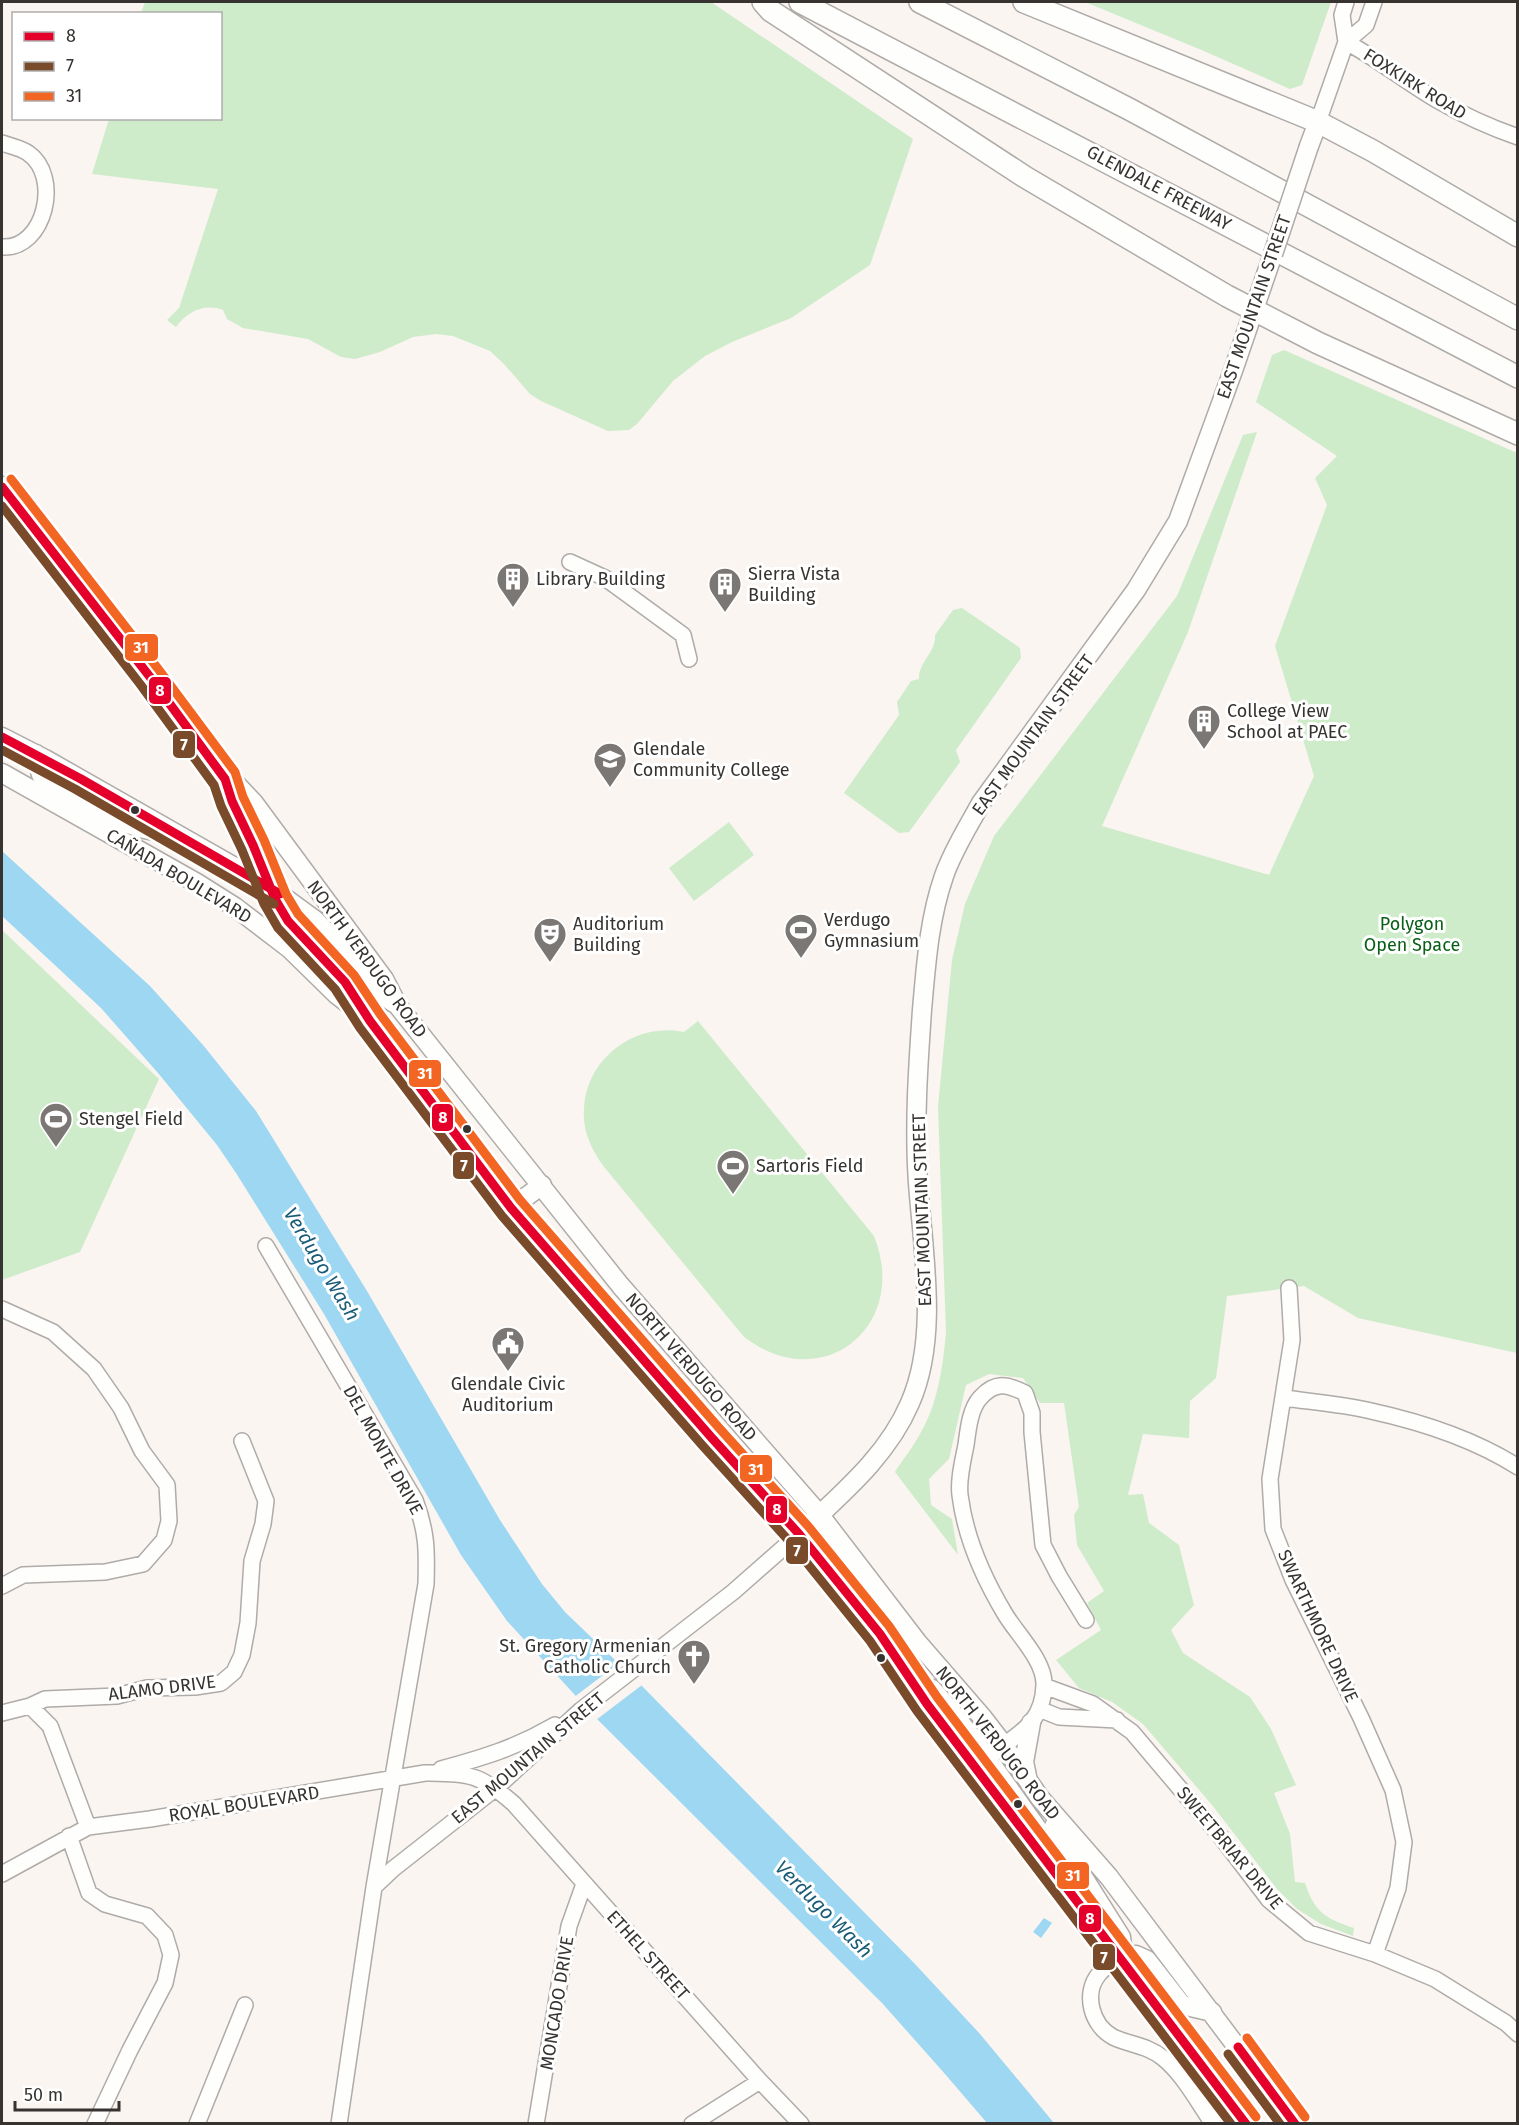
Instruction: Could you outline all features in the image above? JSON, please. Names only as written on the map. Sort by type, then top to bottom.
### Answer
[{"type":"highway","points":[[763,2],[771,11],[1024,177],[1253,310],[1318,343],[1518,434]]},
{"type":"highway","name":"GLENDALE FREEWAY","points":[[801,2],[1518,377]]},
{"type":"highway","points":[[920,2],[1129,109],[1518,319]]},
{"type":"highway","points":[[1024,2],[1318,122],[1373,151],[1518,236]]},
{"type":"main road","name":"EAST MOUNTAIN STREET","points":[[799,1534],[874,1462],[910,1403],[920,1370],[926,1339],[927,1309],[918,1180],[919,1055],[926,956],[944,875],[981,803],[1136,590],[1178,521],[1318,122]]},
{"type":"main road","name":"NORTH VERDUGO ROAD","points":[[2,486],[136,659],[225,779],[232,801],[270,887],[288,921],[345,982],[370,1021],[511,1208],[799,1534],[880,1634],[916,1688],[1246,2124]]},
{"type":"main road","name":"CAÑADA BOULEVARD","points":[[2,738],[36,754],[270,887],[315,920],[350,957],[378,992],[398,1006]]},
{"type":"main road","points":[[36,754],[41,775],[86,804],[88,816],[103,813],[129,825],[154,831],[171,830]]},
{"type":"main road","name":"CAÑADA BOULEVARD","points":[[2,773],[88,816],[235,907],[290,949],[337,995],[370,1021]]},
{"type":"main road","name":"NORTH VERDUGO ROAD","points":[[225,779],[236,784],[254,803],[384,980],[398,1006],[620,1285],[819,1514],[918,1643],[1003,1744],[1040,1798],[1109,1877],[1294,2124]]},
{"type":"main road","points":[[511,1208],[542,1185]]},
{"type":"main road","points":[[916,1688],[932,1689],[988,1757],[1037,1828],[1042,1855]]},
{"type":"main road","points":[[1028,1781],[1024,1762],[1035,1716]]},
{"type":"main road","points":[[1040,1798],[1075,1864],[1121,1937],[1120,1955],[1136,1955],[1147,1960],[1182,2005],[1212,2012]]},
{"type":"street","points":[[1318,122],[1346,42],[1342,15],[1346,2]]},
{"type":"street","points":[[1346,42],[1366,25],[1374,2]]},
{"type":"street","name":"FOXKIRK ROAD","points":[[1346,42],[1370,55],[1434,99],[1491,128],[1518,137]]},
{"type":"street","points":[[2,143],[29,154],[39,165],[47,194],[42,218],[33,231],[18,244],[2,247]]},
{"type":"street","points":[[570,562],[605,578],[683,635],[689,659]]},
{"type":"street","name":"DEL MONTE DRIVE","points":[[266,1246],[415,1500],[427,1543],[426,1584],[374,1887]]},
{"type":"street","name":"SWARTHMORE DRIVE","points":[[1289,1288],[1292,1340],[1270,1479],[1273,1529],[1293,1580],[1361,1718],[1393,1790],[1404,1842],[1398,1888],[1375,1954]]},
{"type":"street","points":[[2,1309],[53,1332],[93,1369],[121,1408],[142,1451],[167,1485],[169,1521],[164,1540],[143,1564],[105,1572],[23,1575],[2,1586]]},
{"type":"street","points":[[988,1757],[1003,1744],[1019,1735],[1035,1716],[1044,1686],[1043,1676],[1035,1657],[1005,1615],[976,1559],[960,1494],[963,1459],[975,1406],[980,1398],[993,1388],[1009,1385],[1025,1393],[1032,1413],[1042,1545],[1086,1620]]},
{"type":"street","points":[[1284,1398],[1370,1411],[1427,1426],[1493,1451],[1518,1467]]},
{"type":"street","name":"ALAMO DRIVE","points":[[2,1713],[30,1706],[45,1699],[117,1695],[147,1688],[195,1687],[221,1683],[234,1672],[242,1655],[248,1623],[252,1561],[266,1501],[242,1441]]},
{"type":"street","name":"EAST MOUNTAIN STREET","points":[[374,1887],[393,1869],[495,1788],[581,1710],[733,1592],[799,1534]]},
{"type":"street","name":"SWEETBRIAR DRIVE","points":[[1044,1686],[1093,1704],[1132,1732],[1221,1837],[1269,1900],[1310,1933],[1375,1954],[1435,1979],[1506,2023],[1518,2034]]},
{"type":"street","points":[[30,1706],[51,1726],[88,1827]]},
{"type":"street","points":[[425,1773],[494,1755],[531,1739],[581,1710]]},
{"type":"street","points":[[1035,1716],[1117,1720]]},
{"type":"street","name":"ROYAL BOULEVARD","points":[[2,1874],[88,1827],[150,1820],[425,1773],[457,1774],[478,1778],[495,1788]]},
{"type":"street","name":"ETHEL STREET","points":[[495,1788],[514,1804],[760,2081],[801,2124]]},
{"type":"street","points":[[69,1836],[89,1893],[105,1904],[147,1916],[165,1935],[171,1955],[165,1983],[97,2121],[114,2124]]},
{"type":"street","name":"MONCADO DRIVE","points":[[537,2124],[569,1926],[584,1884]]},
{"type":"street","points":[[339,2124],[374,1887]]},
{"type":"street","points":[[1120,1955],[1098,1975],[1092,1990],[1090,2008],[1097,2024],[1110,2036],[1145,2046],[1164,2058],[1213,2124]]},
{"type":"street","points":[[197,2124],[245,2005]]},
{"type":"street","points":[[692,2124],[760,2081]]},
{"type":"green space","points":[[145,2],[711,2],[913,139],[870,265],[791,318],[732,342],[705,356],[673,381],[637,424],[629,430],[608,431],[541,401],[530,394],[490,351],[453,336],[436,334],[413,337],[380,352],[355,359],[341,357],[308,339],[243,328],[227,319],[223,310],[216,308],[196,310],[176,327],[167,320],[179,308],[218,189],[92,174],[109,120],[222,120],[222,12],[141,12]]},
{"type":"green space","points":[[1085,2],[1331,2],[1302,85],[1290,89]]},
{"type":"green space","name":"Polygon Open Space","points":[[1284,350],[1517,453],[1517,1353],[1358,1318],[1304,1286],[1227,1296],[1216,1378],[1190,1401],[1189,1438],[1143,1434],[1128,1495],[1143,1494],[1149,1523],[1179,1545],[1194,1605],[1171,1630],[1183,1653],[1250,1697],[1271,1729],[1296,1785],[1274,1793],[1290,1834],[1295,1882],[1305,1883],[1313,1901],[1322,1913],[1354,1928],[1353,1936],[1321,1924],[1297,1909],[1277,1889],[1212,1805],[1143,1724],[1112,1702],[1079,1688],[1056,1660],[1101,1630],[1087,1603],[1104,1591],[1077,1545],[1074,1515],[1079,1507],[1064,1403],[1040,1403],[1023,1378],[989,1374],[966,1385],[949,1459],[929,1479],[931,1505],[952,1519],[958,1555],[895,1472],[927,1421],[936,1397],[943,1358],[946,1332],[938,1107],[952,960],[965,904],[994,836],[1177,596],[1243,435],[1257,432],[1188,632],[1102,826],[1269,875],[1314,776],[1275,646],[1327,505],[1315,478],[1337,456],[1256,402],[1272,355]]},
{"type":"green space","points":[[962,608],[1020,648],[1021,658],[956,750],[960,762],[909,832],[899,833],[844,793],[899,715],[897,702],[911,681],[919,679],[921,667],[933,647],[935,635],[953,610]]},
{"type":"green space","points":[[729,822],[754,855],[694,901],[669,868]]},
{"type":"green space","name":"Stengel Field","points":[[2,930],[159,1079],[80,1252],[2,1280]]},
{"type":"green space","points":[[698,1021],[874,1236],[882,1269],[880,1298],[870,1323],[852,1343],[829,1355],[803,1359],[774,1354],[744,1337],[605,1168],[589,1140],[584,1116],[587,1090],[604,1059],[632,1038],[666,1030],[684,1032]]},
{"type":"water","name":"Verdugo Wash","points":[[2,851],[150,986],[203,1045],[256,1111],[367,1291],[500,1520],[542,1584],[565,1612],[641,1685],[915,1964],[980,2034],[1054,2123],[987,2123],[882,2003],[596,1718],[507,1621],[461,1555],[324,1314],[217,1145],[101,1008],[2,916]]},
{"type":"water","points":[[1044,1918],[1052,1923],[1041,1938],[1033,1932]]},
{"type":"pier","points":[[619,1663],[642,1685],[596,1720],[573,1698]]},
{"type":"transit line","name":"31","points":[[11,479],[235,772],[243,797],[286,894],[298,914],[354,975],[380,1014],[520,1200],[808,1526],[889,1626],[937,1697],[1256,2117]]},
{"type":"transit line","name":"8","points":[[2,487],[150,677],[225,779],[232,801],[275,899],[288,921],[345,982],[370,1021],[511,1208],[799,1534],[880,1634],[927,1704],[1246,2124]]},
{"type":"transit line","name":"7","points":[[2,506],[140,684],[214,785],[264,904],[278,928],[335,989],[360,1028],[502,1216],[790,1542],[870,1641],[917,1711],[1231,2124]]},
{"type":"transit line","name":"8","points":[[2,737],[81,779],[280,894]]},
{"type":"transit line","name":"7","points":[[2,750],[75,789],[274,904]]},
{"type":"transit line","name":"31","points":[[1247,2038],[1305,2117]]},
{"type":"transit line","name":"8","points":[[1238,2047],[1295,2124]]},
{"type":"transit line","name":"7","points":[[1228,2054],[1280,2124]]},
{"type":"place","name":"Library Building","points":[[513,608]]},
{"type":"place","name":"Sierra Vista Building","points":[[725,613]]},
{"type":"place","name":"College View School at PAEC","points":[[1204,750]]},
{"type":"place","name":"Glendale Community College","points":[[610,788]]},
{"type":"place","name":"Verdugo Gymnasium","points":[[801,959]]},
{"type":"place","name":"Auditorium Building","points":[[550,963]]},
{"type":"place","name":"Stengel Field","points":[[56,1148]]},
{"type":"place","name":"Sartoris Field","points":[[733,1195]]},
{"type":"place","name":"Glendale Civic Auditorium","points":[[508,1372]]},
{"type":"place","name":"St. Gregory Armenian Catholic Church","points":[[694,1685]]}]
